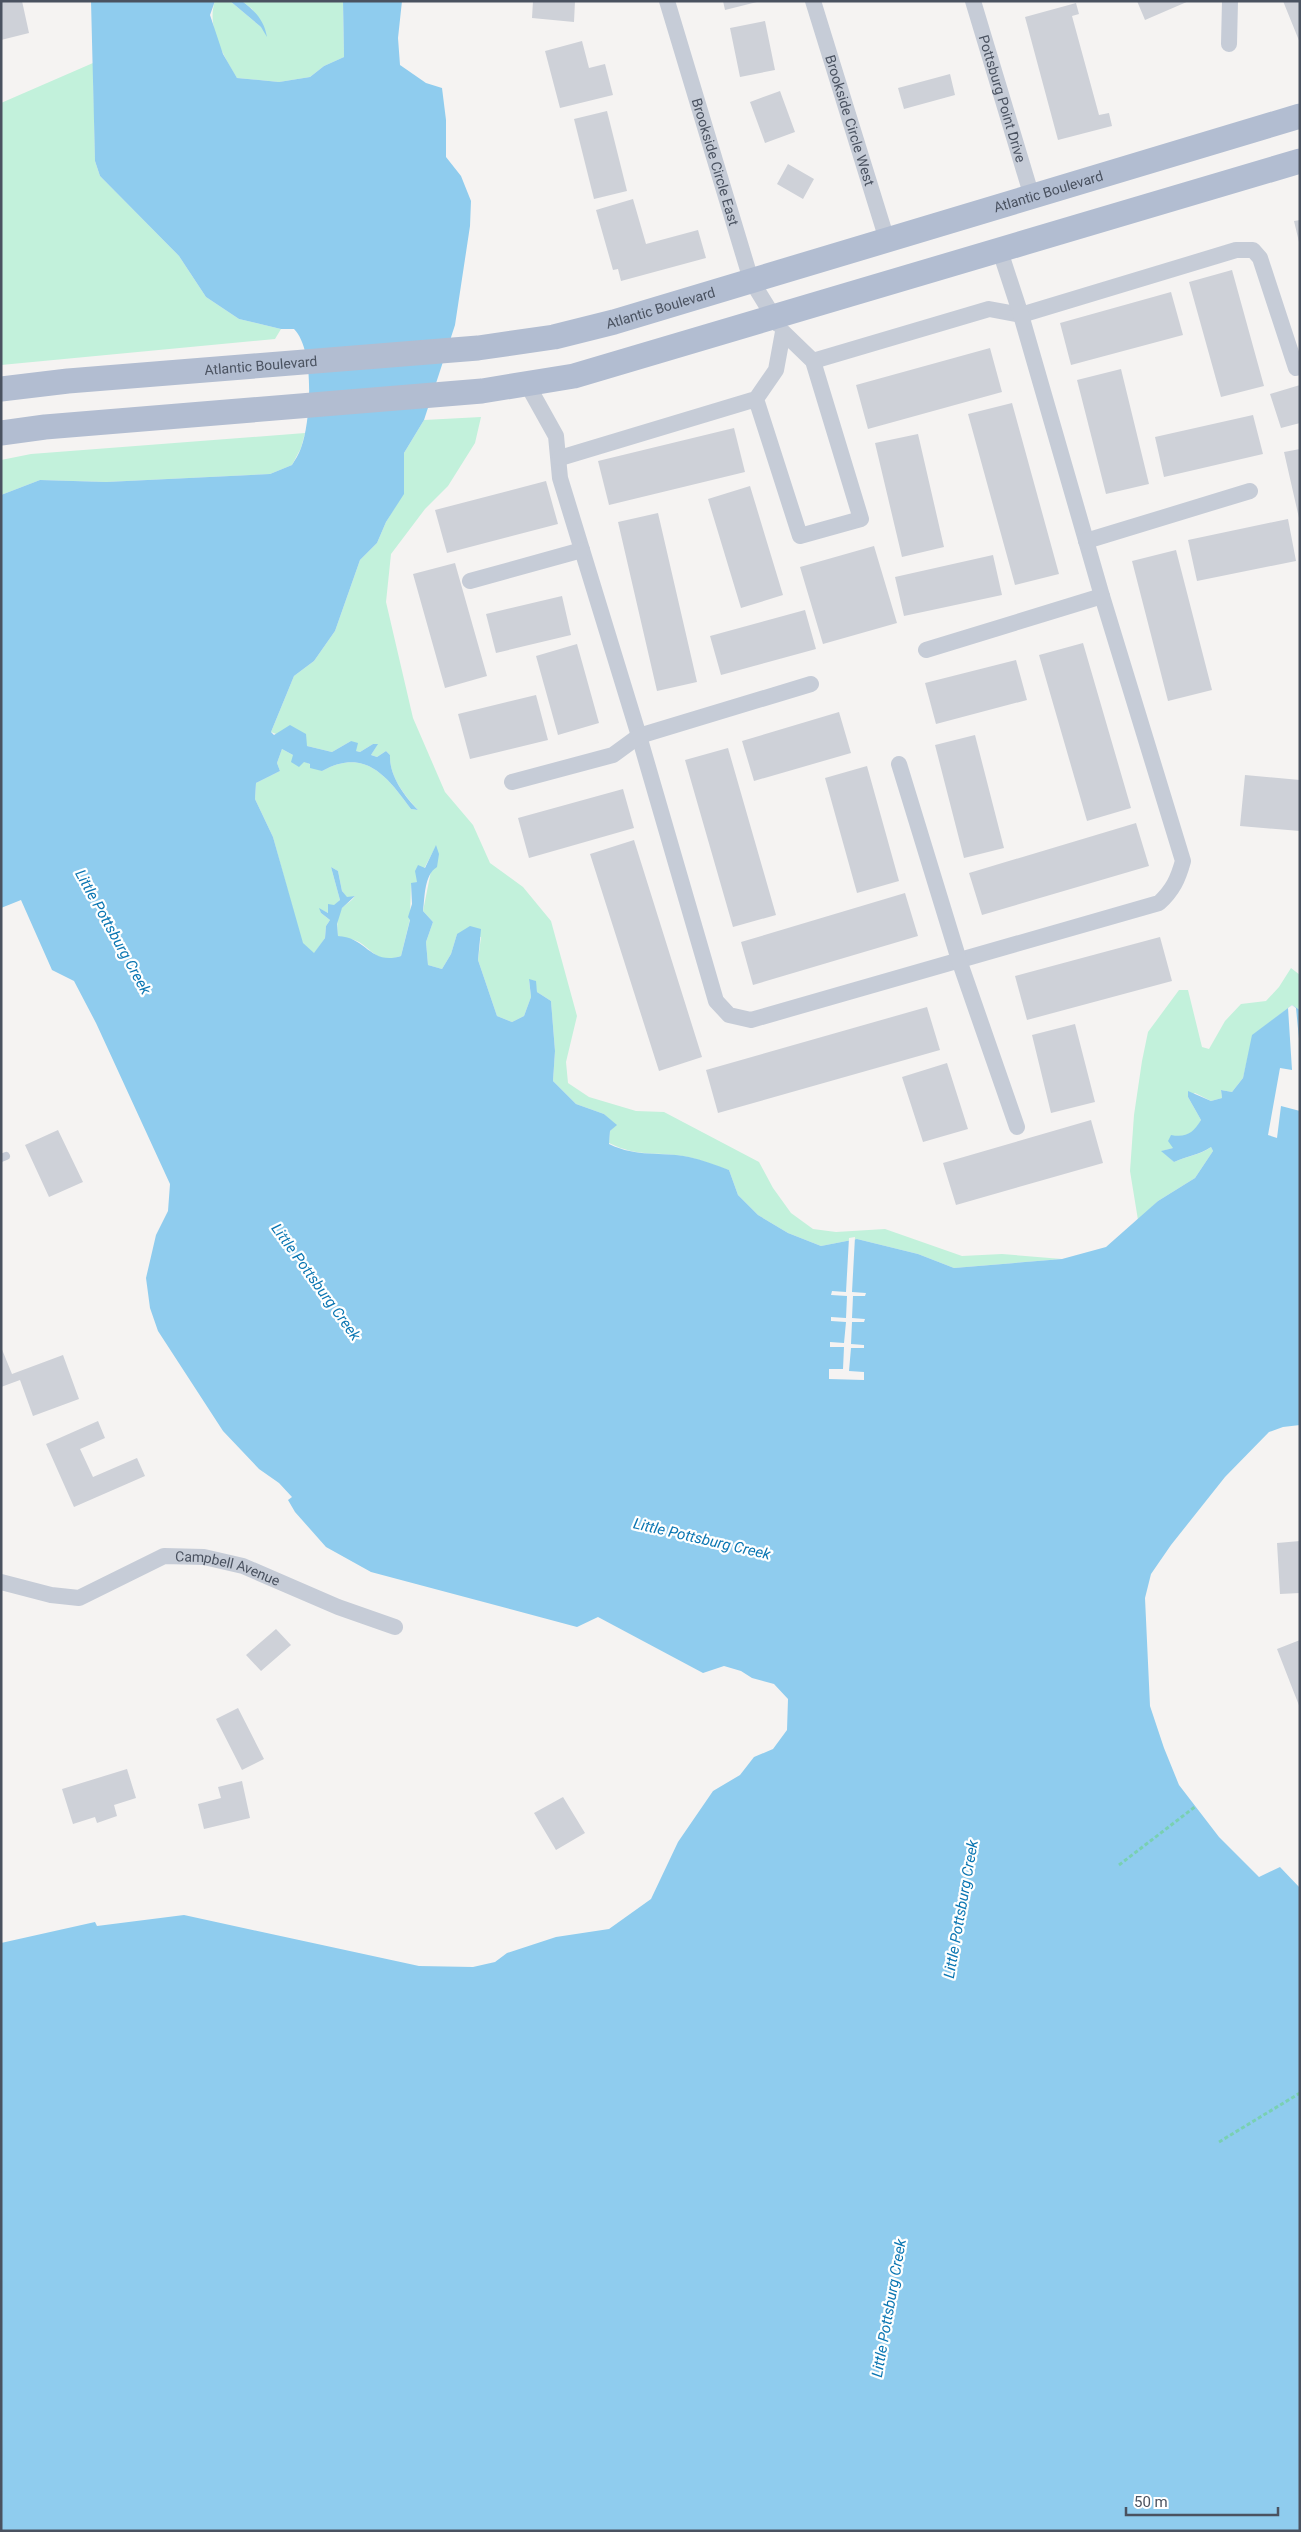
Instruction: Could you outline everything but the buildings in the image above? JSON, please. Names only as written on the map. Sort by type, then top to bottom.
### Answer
[{"type":"main road","name":"Atlantic Boulevard","points":[[1,389],[297,362],[478,348],[563,335],[1300,116]]},
{"type":"main road","points":[[1,433],[482,391],[574,376],[778,325],[1000,251],[1300,161]]},
{"type":"street","name":"Brookside Circle East","points":[[667,1],[751,280],[778,325],[813,361]]},
{"type":"street","name":"Brookside Circle West","points":[[813,1],[886,240]]},
{"type":"street","name":"Pottsburg Point Drive","points":[[973,1],[1032,196]]},
{"type":"street","points":[[1229,44],[1230,1]]},
{"type":"street","points":[[756,399],[800,536],[861,518],[813,361],[989,309],[1021,315],[1236,250],[1253,250],[1260,258],[1296,368]]},
{"type":"street","points":[[527,384],[556,436],[560,458],[560,478],[639,736],[716,1001],[729,1015],[751,1020],[1158,903],[1168,894],[1177,881],[1183,861],[1102,596],[1021,315],[1000,251]]},
{"type":"street","points":[[560,458],[756,399],[776,370],[778,325]]},
{"type":"street","points":[[1086,541],[1250,491]]},
{"type":"street","points":[[470,581],[582,550]]},
{"type":"street","points":[[926,650],[1102,596]]},
{"type":"street","points":[[512,782],[613,755],[639,736],[811,684]]},
{"type":"street","points":[[899,764],[959,960],[1017,1127]]},
{"type":"street","name":"Campbell Avenue","points":[[1,1582],[51,1595],[79,1598],[164,1556],[204,1557],[244,1566],[338,1607],[395,1627]]},
{"type":"path","points":[[1119,1865],[1196,1806]]},
{"type":"path","points":[[1219,2142],[1300,2094]]},
{"type":"green space","points":[[215,1],[230,1],[261,27],[252,9],[242,1],[343,1],[344,57],[324,66],[310,77],[279,82],[237,78],[222,51],[215,31],[213,11]]},
{"type":"green space","points":[[93,63],[95,161],[100,176],[179,256],[206,297],[239,319],[281,329],[275,339],[1,365],[1,103]]},
{"type":"green space","points":[[481,417],[475,443],[448,486],[425,509],[391,554],[386,602],[413,718],[445,792],[473,825],[490,863],[523,887],[551,921],[577,1016],[566,1062],[568,1083],[589,1097],[636,1111],[664,1112],[759,1162],[773,1188],[791,1213],[813,1229],[836,1232],[885,1229],[962,1256],[1002,1254],[1062,1259],[954,1268],[918,1254],[857,1239],[821,1246],[788,1233],[758,1215],[738,1195],[729,1170],[688,1157],[630,1151],[609,1143],[610,1131],[616,1125],[604,1114],[576,1104],[553,1081],[555,1051],[551,1001],[537,992],[535,981],[529,980],[531,997],[524,1016],[512,1022],[497,1016],[478,960],[481,937],[457,934],[451,954],[442,969],[428,965],[426,942],[433,922],[423,911],[436,846],[417,882],[411,884],[410,919],[401,956],[388,959],[379,957],[360,942],[338,936],[339,913],[355,896],[347,898],[342,891],[338,871],[331,867],[340,900],[328,913],[320,909],[321,913],[330,920],[326,926],[325,938],[314,954],[302,943],[273,837],[255,799],[256,783],[280,771],[277,763],[282,749],[322,771],[337,764],[351,762],[363,764],[384,776],[411,809],[418,810],[403,792],[395,778],[390,763],[390,755],[386,751],[377,757],[371,755],[377,745],[373,744],[360,752],[356,751],[351,741],[332,752],[307,746],[271,732],[294,676],[314,661],[335,631],[360,560],[377,543],[386,522],[403,494],[404,453],[424,420]]},
{"type":"green space","points":[[305,433],[301,448],[292,465],[270,474],[106,482],[40,480],[1,495],[1,460],[31,454]]},
{"type":"green space","points":[[1291,968],[1300,975],[1300,1010],[1292,1005],[1253,1035],[1243,1078],[1232,1092],[1221,1090],[1222,1098],[1211,1101],[1195,1093],[1188,1097],[1201,1120],[1195,1131],[1182,1137],[1173,1148],[1162,1151],[1174,1162],[1211,1147],[1213,1151],[1195,1178],[1158,1201],[1138,1220],[1130,1171],[1134,1115],[1148,1032],[1179,990],[1188,990],[1202,1047],[1209,1049],[1225,1021],[1241,1004],[1266,1001],[1279,987]]},
{"type":"water","name":"Little Pottsburg Creek","points":[[91,1],[215,1],[210,15],[223,54],[237,78],[279,82],[310,77],[324,66],[344,57],[343,1],[402,1],[398,38],[400,65],[426,83],[442,88],[446,120],[446,157],[461,176],[471,201],[470,226],[455,325],[424,420],[404,453],[404,494],[386,522],[377,543],[360,560],[335,631],[314,661],[294,676],[271,732],[274,735],[290,725],[306,734],[307,746],[332,752],[351,741],[358,743],[356,751],[360,752],[373,744],[378,744],[371,755],[377,757],[386,751],[390,755],[390,763],[398,785],[418,810],[411,809],[384,776],[363,764],[351,762],[337,764],[322,771],[310,768],[310,764],[304,762],[299,767],[291,762],[293,755],[282,749],[277,763],[280,771],[256,783],[255,799],[273,837],[303,943],[314,953],[325,938],[326,926],[330,920],[321,913],[319,908],[328,913],[328,904],[334,905],[340,900],[331,867],[338,871],[342,891],[347,897],[355,896],[342,908],[337,924],[338,936],[355,941],[382,957],[401,956],[410,920],[408,917],[412,904],[411,883],[417,882],[415,871],[418,865],[425,868],[436,845],[439,854],[437,867],[427,881],[423,911],[433,922],[426,942],[428,965],[442,969],[451,954],[457,934],[470,926],[481,929],[478,960],[497,1016],[512,1022],[524,1016],[531,997],[529,979],[536,981],[537,992],[551,1001],[555,1051],[553,1081],[576,1104],[604,1114],[617,1125],[610,1131],[609,1144],[639,1153],[689,1157],[729,1170],[738,1195],[758,1215],[788,1233],[821,1246],[857,1239],[918,1254],[954,1268],[1062,1259],[1106,1247],[1158,1201],[1195,1178],[1213,1151],[1211,1147],[1174,1162],[1161,1151],[1173,1148],[1168,1141],[1171,1135],[1181,1136],[1189,1134],[1201,1120],[1188,1097],[1188,1091],[1211,1101],[1222,1098],[1221,1090],[1232,1092],[1243,1078],[1252,1035],[1292,1005],[1300,1010],[1300,1425],[1283,1427],[1269,1432],[1225,1477],[1171,1545],[1151,1574],[1145,1598],[1150,1706],[1179,1785],[1219,1837],[1259,1877],[1280,1867],[1300,1888],[1300,2531],[1,2531],[1,1943],[95,1922],[97,1926],[184,1915],[419,1966],[473,1967],[495,1962],[507,1953],[556,1937],[609,1929],[651,1899],[678,1842],[713,1791],[740,1775],[754,1757],[773,1749],[787,1730],[788,1699],[774,1684],[752,1678],[741,1671],[724,1666],[703,1673],[598,1617],[577,1627],[371,1572],[326,1547],[295,1512],[288,1500],[292,1497],[279,1483],[259,1469],[223,1431],[158,1331],[150,1308],[146,1278],[156,1235],[168,1211],[170,1184],[96,1023],[74,981],[52,970],[21,900],[1,908],[1,495],[40,480],[106,482],[270,474],[292,465],[301,448],[307,421],[309,386],[305,353],[301,339],[294,329],[281,329],[239,319],[206,297],[179,256],[100,176],[95,161]]},
{"type":"water","points":[[230,1],[242,1],[251,9],[259,17],[267,37],[261,27]]},
{"type":"pier","points":[[1292,1005],[1296,1008],[1300,1049],[1300,1111],[1281,1106],[1277,1138],[1268,1135],[1280,1068],[1292,1070],[1288,1008]]},
{"type":"pier","points":[[855,1237],[852,1292],[866,1293],[865,1296],[853,1296],[852,1318],[865,1319],[864,1322],[852,1322],[851,1344],[864,1345],[864,1348],[851,1348],[849,1371],[864,1372],[864,1380],[829,1379],[829,1369],[843,1369],[844,1347],[830,1347],[830,1342],[844,1343],[846,1322],[831,1321],[831,1317],[846,1318],[847,1296],[831,1295],[832,1291],[846,1292],[849,1238]]}]
